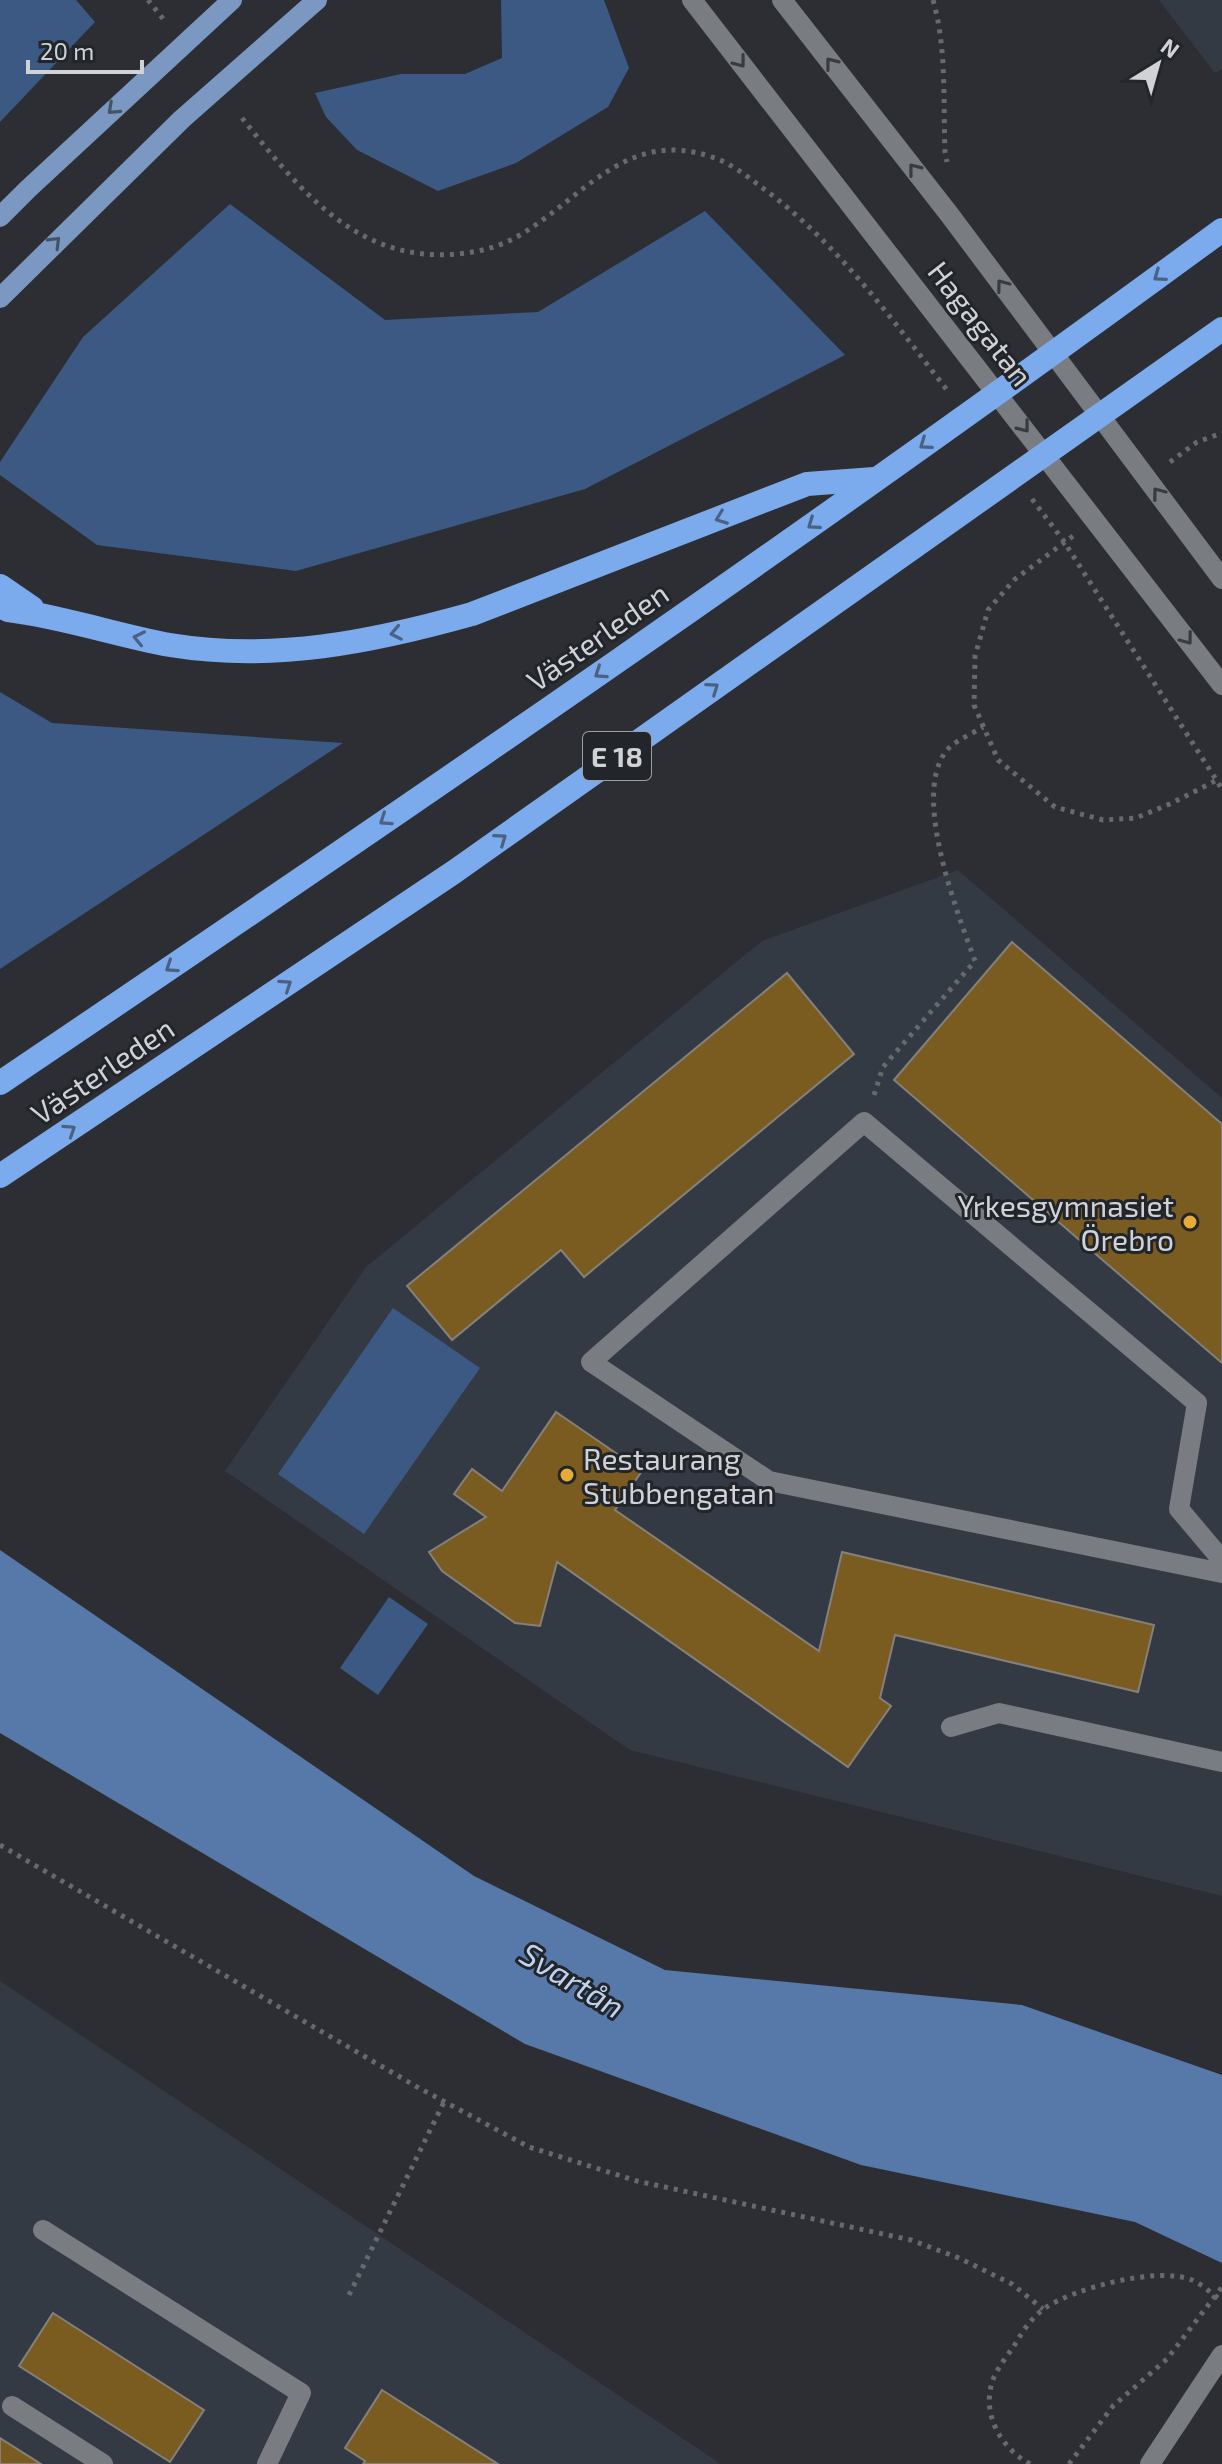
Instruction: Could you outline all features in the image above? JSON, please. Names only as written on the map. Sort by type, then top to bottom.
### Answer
[{"type":"highway","name":"Västerleden","points":[[0,1083],[643,644],[1222,230]]},
{"type":"highway","name":"Västerleden","points":[[0,1176],[454,872],[1222,329]]},
{"type":"highway","points":[[0,606],[172,645],[221,651],[316,649],[472,614],[807,484],[876,479]]},
{"type":"highway","points":[[0,586],[40,614]]},
{"type":"main road","points":[[0,217],[232,0]]},
{"type":"main road","points":[[0,298],[182,119],[317,0]]},
{"type":"street","name":"Hagagatan","points":[[692,0],[1222,685]]},
{"type":"street","name":"Hagagatan","points":[[782,0],[949,214],[1222,579]]},
{"type":"street","points":[[1222,1560],[1179,1509],[1197,1403],[864,1122],[591,1362],[769,1481],[1222,1573]]},
{"type":"street","points":[[951,1727],[999,1713],[1222,1762]]},
{"type":"street","points":[[43,2230],[301,2393],[267,2464]]},
{"type":"street","points":[[1150,2464],[1222,2355]]},
{"type":"street","points":[[12,2406],[103,2464]]},
{"type":"path","points":[[148,0],[164,20]]},
{"type":"path","points":[[933,0],[942,48],[945,152]]},
{"type":"path","points":[[242,118],[284,171],[332,216],[362,237],[394,249],[436,256],[483,252],[520,236],[613,166],[664,149],[714,157],[743,173],[829,244],[862,283]]},
{"type":"path","points":[[1160,470],[1197,442],[1222,433]]},
{"type":"path","points":[[1075,534],[1014,580],[988,610],[975,656],[974,705],[998,760],[1055,807],[1103,820],[1136,818],[1215,781]]},
{"type":"path","points":[[1063,540],[1222,789]]},
{"type":"path","points":[[864,1122],[883,1067],[975,961],[934,832],[936,774],[949,748],[983,727]]},
{"type":"path","points":[[0,1845],[444,2102],[529,2147],[637,2181],[911,2240],[959,2258],[1012,2284],[1043,2309]]},
{"type":"path","points":[[349,2295],[444,2102]]},
{"type":"path","points":[[1030,2464],[1019,2458],[1002,2440],[991,2419],[988,2398],[994,2376],[1025,2328],[1043,2309],[1102,2284],[1134,2278],[1191,2280],[1222,2301]]},
{"type":"path","points":[[1069,2464],[1113,2406],[1167,2359],[1222,2287]]},
{"type":"shaded area","points":[[0,0],[76,0],[95,22],[0,122]]},
{"type":"shaded area","points":[[501,0],[604,0],[629,68],[608,107],[516,163],[438,191],[357,150],[326,117],[315,93],[401,74],[465,74],[502,58]]},
{"type":"shaded area","points":[[1159,0],[1222,0],[1222,69],[1215,73]]},
{"type":"shaded area","points":[[230,204],[385,320],[538,312],[705,211],[845,355],[585,489],[296,571],[97,545],[0,475],[0,462],[83,337]]},
{"type":"shaded area","points":[[0,692],[52,723],[343,743],[0,969]]},
{"type":"shaded area","points":[[958,870],[1222,1098],[1222,1896],[630,1750],[225,1471],[366,1267],[762,941]]},
{"type":"shaded area","points":[[393,1308],[480,1368],[364,1534],[278,1474]]},
{"type":"shaded area","points":[[389,1597],[428,1624],[378,1695],[340,1668]]},
{"type":"shaded area","points":[[0,1981],[715,2460],[719,2464],[0,2464]]},
{"type":"water","name":"Svartån","points":[[0,1550],[474,1876],[665,1970],[1022,2005],[1222,2075],[1222,2263],[1135,2222],[861,2165],[525,2044],[0,1733]]},
{"type":"building","points":[[1012,942],[1222,1124],[1222,1363],[894,1080]]},
{"type":"building","points":[[787,973],[854,1054],[584,1277],[561,1250],[452,1340],[407,1286]]},
{"type":"building","points":[[556,1412],[642,1471],[615,1510],[819,1651],[842,1552],[1154,1625],[1138,1692],[895,1635],[880,1698],[891,1706],[848,1767],[557,1562],[540,1626],[515,1623],[442,1571],[429,1552],[486,1517],[454,1494],[472,1469],[502,1491]]},
{"type":"building","points":[[53,2313],[204,2410],[170,2462],[19,2366]]},
{"type":"building","points":[[382,2390],[498,2464],[363,2464],[365,2461],[345,2448]]},
{"type":"building","points":[[0,2438],[41,2464],[0,2464]]},
{"type":"place","name":"Yrkesgymnasiet Örebro","points":[[1190,1222]]},
{"type":"place","name":"Restaurang Stubbengatan","points":[[567,1475]]}]
